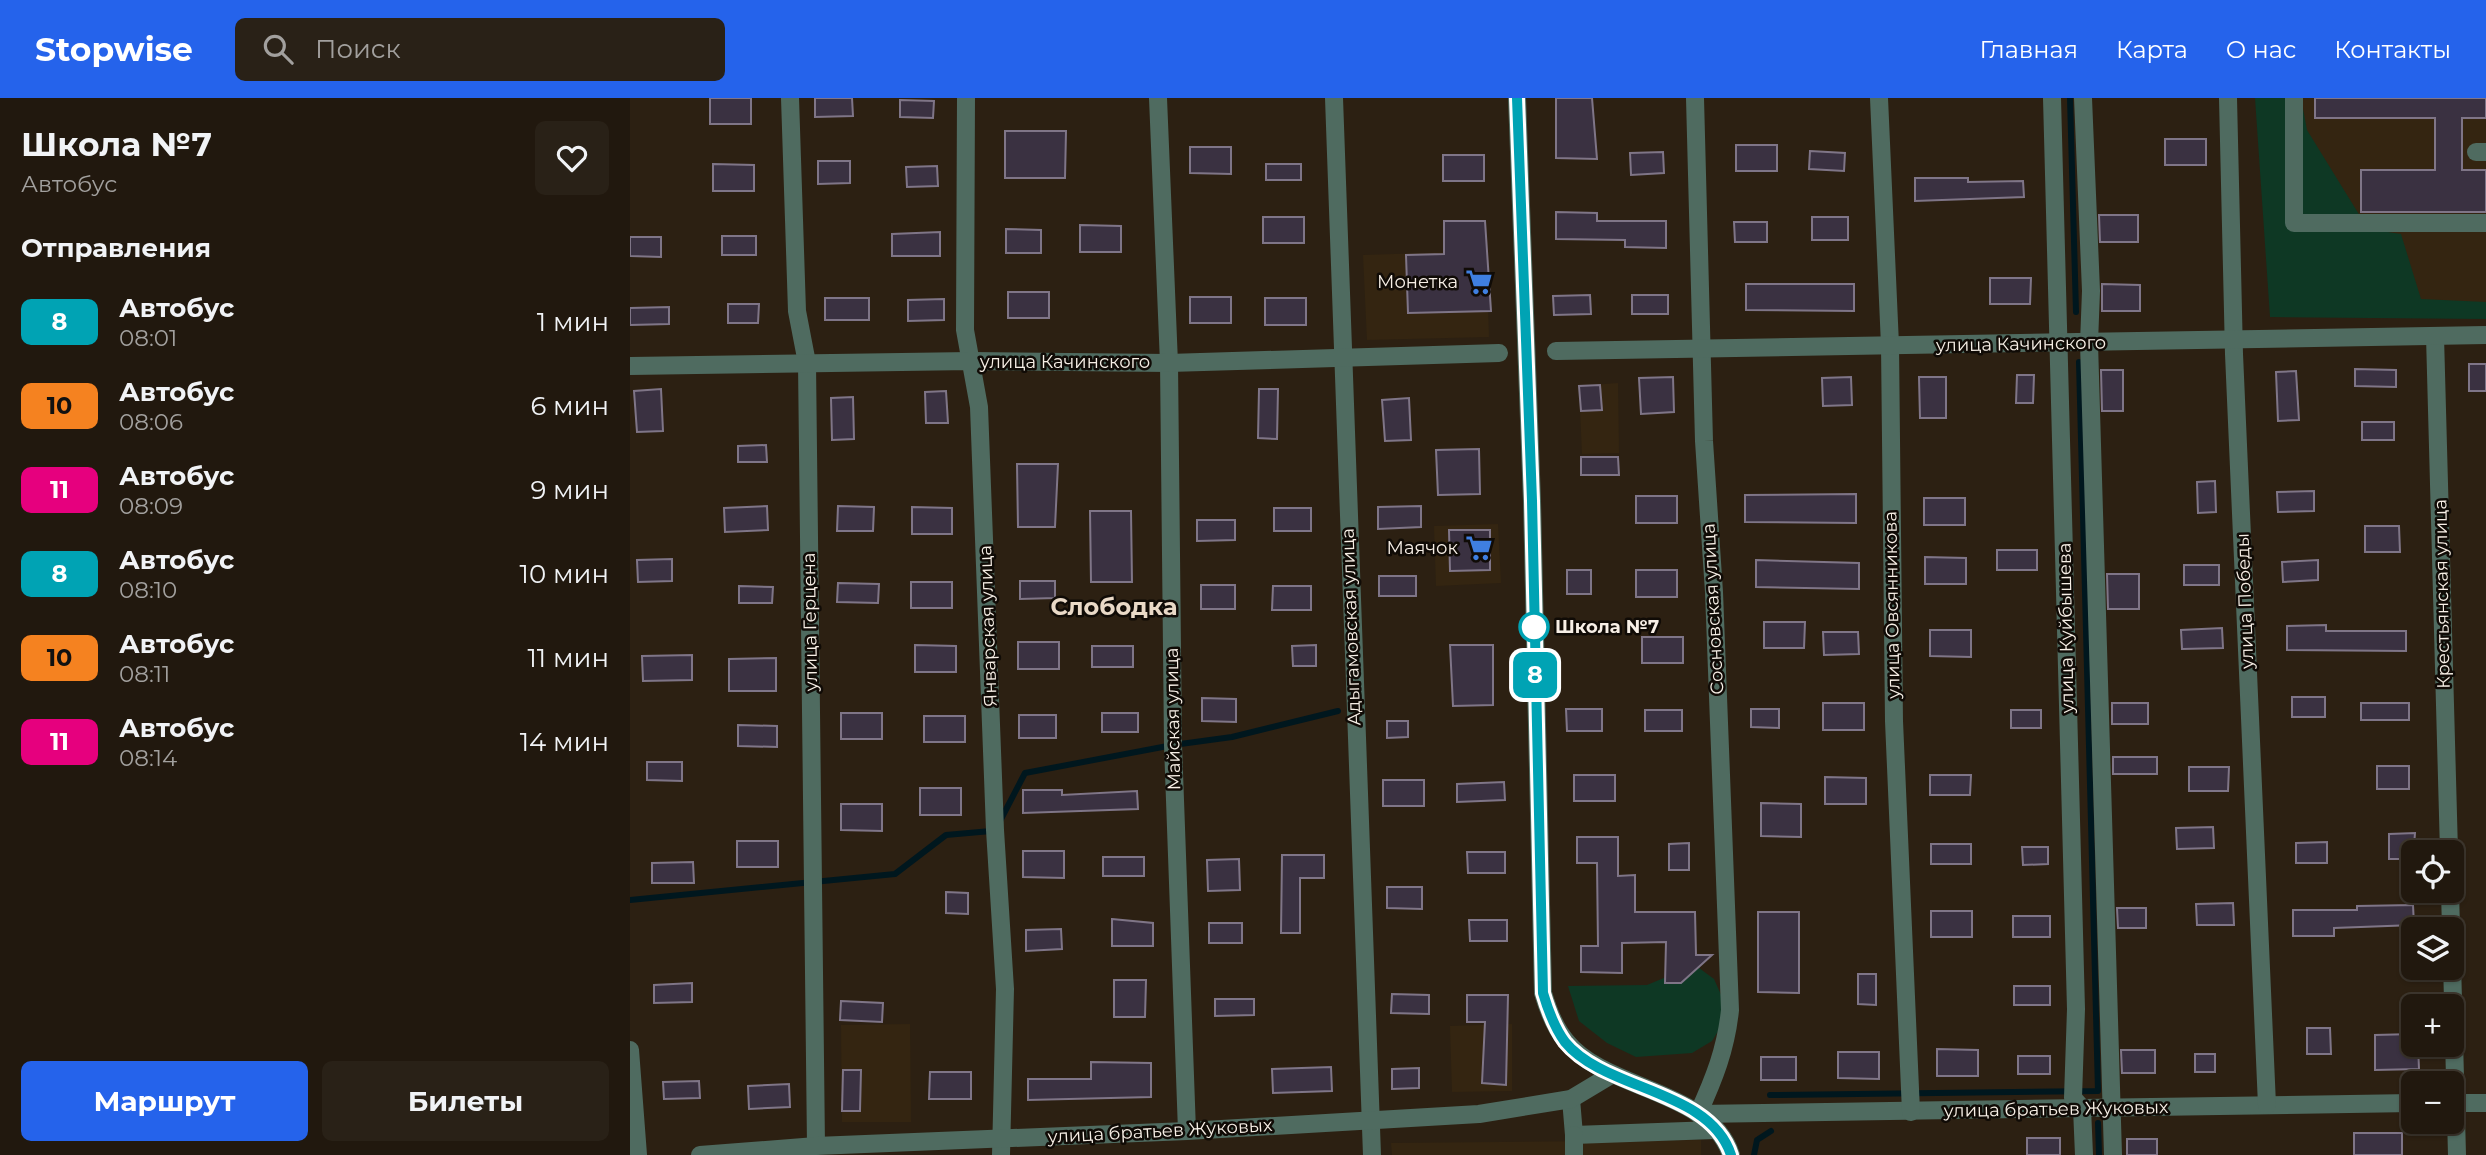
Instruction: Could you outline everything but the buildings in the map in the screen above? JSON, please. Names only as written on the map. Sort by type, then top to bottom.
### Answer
[{"type":"street","name":"улица Герцена","points":[[790,98],[797,311],[807,363],[816,1146]]},
{"type":"street","name":"Январская улица","points":[[966,98],[965,330],[979,407],[995,830],[1005,989],[1001,1147]]},
{"type":"street","name":"Майская улица","points":[[1158,98],[1169,363],[1173,745],[1187,1131]]},
{"type":"street","name":"Адыгамовская улица","points":[[1334,98],[1341,359],[1372,1155]]},
{"type":"street","points":[[1517,98],[1532,501],[1543,993],[1552,1019],[1567,1043],[1611,1075],[1673,1099],[1698,1114],[1714,1129],[1731,1155]]},
{"type":"street","name":"Сосновская улица","points":[[1695,98],[1730,1010],[1720,1066],[1698,1114]]},
{"type":"street","name":"улица Овсянникова","points":[[1879,98],[1890,345],[1894,721],[1910,1112]]},
{"type":"street","name":"улица Куйбышева","points":[[2052,98],[2061,344],[2077,1009],[2073,1098],[2082,1108],[2084,1155]]},
{"type":"street","points":[[2083,98],[2091,291],[2089,343],[2113,1155]]},
{"type":"street","name":"улица Победы","points":[[2228,98],[2234,340],[2267,1105]]},
{"type":"street","points":[[2294,98],[2294,223],[2486,223]]},
{"type":"street","name":"улица Качинского","points":[[1556,351],[2486,335]]},
{"type":"street","name":"Крестьянская улица","points":[[2435,336],[2449,840]]},
{"type":"street","name":"улица Качинского","points":[[630,366],[971,361],[1169,363],[1499,353]]},
{"type":"street","points":[[2070,785],[2103,785]]},
{"type":"street","points":[[2452,980],[2454,1071]]},
{"type":"street","points":[[630,1050],[638,1155]]},
{"type":"street","name":"улица братьев Жуковых","points":[[700,1155],[816,1146],[1001,1147],[1370,1118],[1479,1114],[1572,1098],[1611,1075]]},
{"type":"street","points":[[1572,1098],[1574,1155]]},
{"type":"street","points":[[2464,1103],[2486,1103]]},
{"type":"street","name":"улица братьев Жуковых","points":[[1698,1114],[2401,1104]]},
{"type":"street","points":[[1574,1135],[1714,1129]]},
{"type":"street","points":[[2456,1134],[2457,1155]]},
{"type":"shaded area","points":[[2280,98],[2486,98],[2486,304],[2276,304]]},
{"type":"shaded area","points":[[1486,251],[1489,337],[1367,340],[1363,255]]},
{"type":"shaded area","points":[[1618,383],[1619,453],[1582,454],[1579,386]]},
{"type":"shaded area","points":[[1498,524],[1501,583],[1436,586],[1434,526]]},
{"type":"shaded area","points":[[910,1024],[911,1122],[842,1122],[841,1025]]},
{"type":"shaded area","points":[[1512,1024],[1512,1091],[1452,1092],[1450,1026]]},
{"type":"shaded area","points":[[1701,1140],[1701,1155],[1392,1155],[1391,1143]]},
{"type":"green space","points":[[2255,98],[2301,98],[2307,130],[2368,229],[2401,234],[2421,299],[2486,302],[2486,319],[2270,317]]},
{"type":"green space","points":[[1695,965],[1714,979],[1722,997],[1722,1025],[1712,1041],[1692,1053],[1636,1057],[1607,1043],[1579,1021],[1568,986],[1647,985]]},
{"type":"waterway","points":[[2070,98],[2076,312]]},
{"type":"waterway","points":[[1770,1095],[2098,1091],[2079,362]]},
{"type":"waterway","points":[[1000,821],[1025,773],[1173,745],[1232,737],[1338,711]]},
{"type":"waterway","points":[[630,900],[895,874],[946,835],[991,831]]},
{"type":"waterway","points":[[2098,1123],[2099,1155]]},
{"type":"waterway","points":[[1754,1155],[1757,1140],[1771,1131]]},
{"type":"bus line","name":"8","points":[[1517,98],[1532,501],[1543,993],[1558,1031],[1577,1053],[1611,1075],[1673,1099],[1698,1114],[1722,1139],[1731,1155]]},
{"type":"place","name":"Монетка","points":[[1479,282]]},
{"type":"place","name":"Маячок","points":[[1479,548]]},
{"type":"place","name":"Школа №7","points":[[1534,627]]},
{"type":"district","name":"Слободка","points":[[1114,607]]}]
